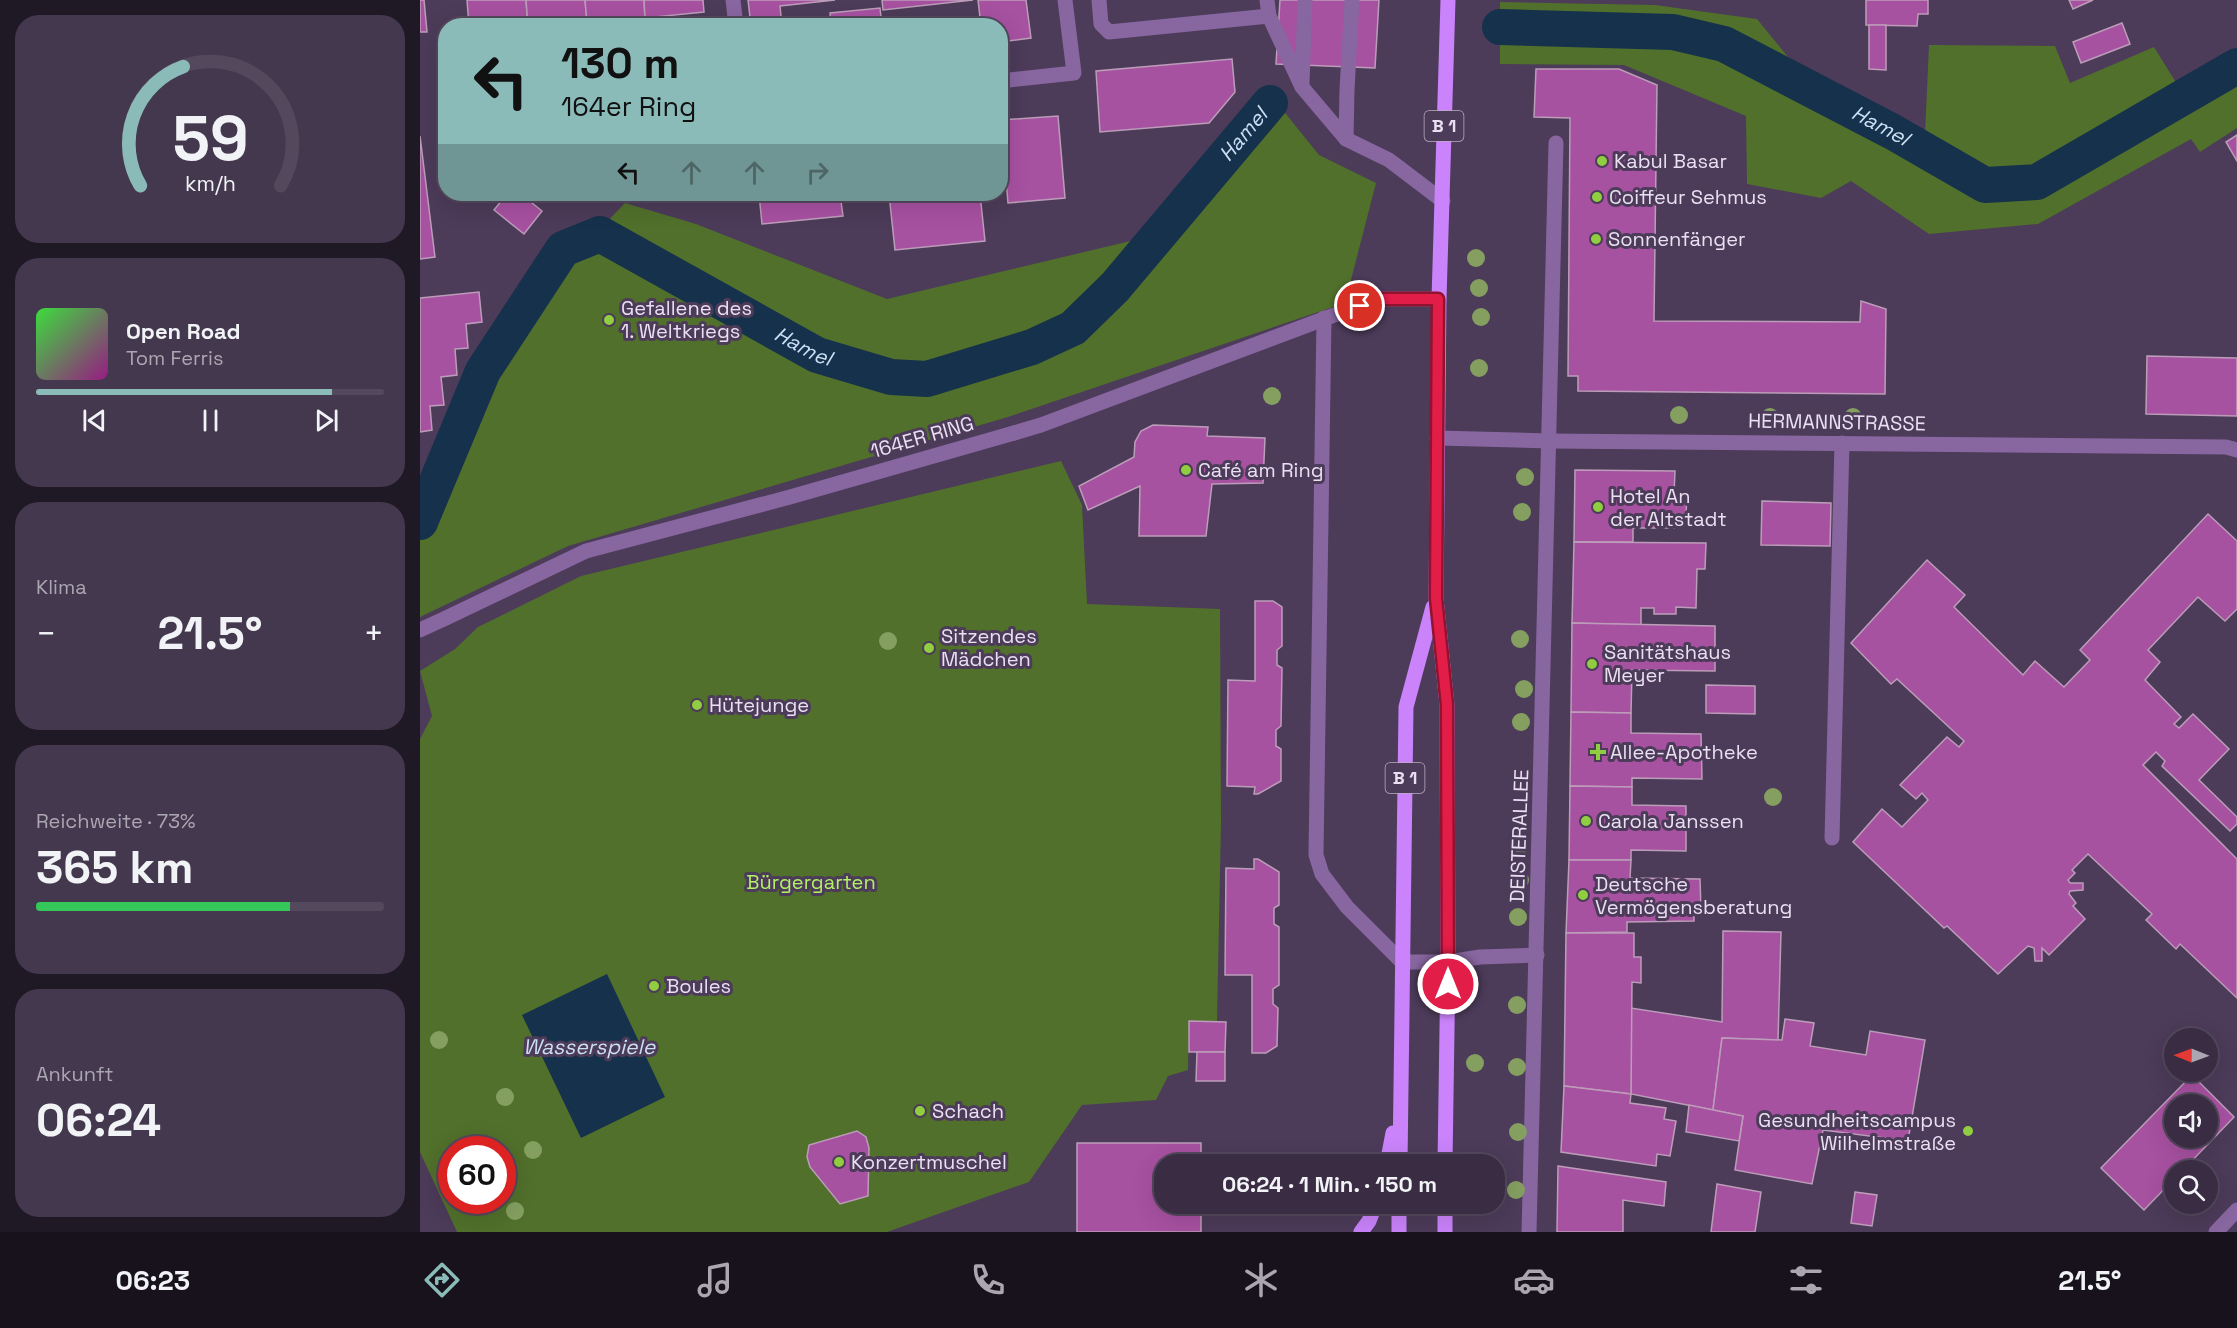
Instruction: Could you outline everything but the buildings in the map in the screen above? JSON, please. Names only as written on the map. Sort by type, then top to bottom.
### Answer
[{"type":"main road","name":"B 1","points":[[1445,1154],[1448,962],[1447,705],[1436,598],[1438,299],[1448,0]]},
{"type":"main road","name":"B 1","points":[[1400,1154],[1406,707],[1436,598]]},
{"type":"main road","points":[[1389,1154],[1401,1098]]},
{"type":"main road","points":[[1360,1232],[1372,1214]]},
{"type":"main road","points":[[1399,1214],[1399,1232]]},
{"type":"main road","points":[[1444,1232],[1445,1214]]},
{"type":"street","points":[[733,0],[735,18]]},
{"type":"street","points":[[1008,80],[1074,73],[1065,0]]},
{"type":"street","points":[[1098,0],[1101,24],[1109,32],[1261,17]]},
{"type":"street","points":[[1267,0],[1261,17],[1302,87],[1346,139],[1389,160],[1443,201]]},
{"type":"street","points":[[1302,87],[1305,0]]},
{"type":"street","points":[[1346,139],[1352,0]]},
{"type":"street","name":"DEISTERALLEE","points":[[1529,1232],[1556,143]]},
{"type":"street","name":"164ER RING","points":[[420,630],[586,551],[790,497],[1041,425],[1377,299],[1438,299]]},
{"type":"street","points":[[1324,318],[1316,855],[1322,874],[1347,907],[1402,962],[1448,962],[1480,957],[1537,955]]},
{"type":"street","name":"HERMANNSTRASSE","points":[[1437,438],[2226,447],[2237,450]]},
{"type":"street","points":[[1832,838],[1842,443]]},
{"type":"street","points":[[2216,1232],[2237,1210]]},
{"type":"green space","points":[[1500,2],[1655,5],[1757,19],[1806,79],[1924,156],[1929,45],[2055,46],[2070,83],[2154,47],[2180,89],[2237,62],[2237,128],[2200,152],[2191,139],[2038,224],[1929,234],[1851,181],[1821,198],[1747,184],[1746,116],[1624,65],[1500,64]]},
{"type":"green space","points":[[1269,93],[1319,155],[1376,183],[1345,303],[1008,417],[568,546],[420,617],[420,501],[567,263],[625,203],[696,224],[887,299],[1139,239]]},
{"type":"green space","name":"Bürgergarten","points":[[1061,461],[1082,505],[1087,604],[1220,609],[1221,823],[1217,1021],[1189,1021],[1188,1070],[1168,1076],[1156,1100],[1082,1105],[1029,1182],[887,1232],[457,1232],[449,1214],[516,1214],[516,1136],[438,1136],[438,1191],[420,1152],[420,739],[432,716],[420,671],[455,649],[478,627],[581,576]]},
{"type":"water","name":"Wasserspiele","points":[[607,974],[665,1097],[581,1138],[522,1015]]},
{"type":"waterway","name":"Hamel","points":[[1500,27],[1673,32],[1724,44],[1893,132],[1985,185],[2037,182],[2237,66]]},
{"type":"waterway","name":"Hamel","points":[[420,522],[483,371],[563,249],[600,234],[817,355],[891,377],[927,379],[1032,347],[1073,328],[1115,287],[1270,103]]},
{"type":"place","name":"Kabul Basar","points":[[1602,161]]},
{"type":"place","name":"Coiffeur Sehmus","points":[[1597,197]]},
{"type":"place","name":"Sonnenfänger","points":[[1596,239]]},
{"type":"place","name":"Gefallene des 1. Weltkriegs","points":[[609,320]]},
{"type":"place","name":"Café am Ring","points":[[1186,470]]},
{"type":"place","name":"Hotel An der Altstadt","points":[[1598,507]]},
{"type":"place","name":"Sitzendes Mädchen","points":[[929,648]]},
{"type":"place","name":"Sanitätshaus Meyer","points":[[1592,664]]},
{"type":"place","name":"Hütejunge","points":[[697,705]]},
{"type":"place","name":"Allee-Apotheke","points":[[1598,752]]},
{"type":"place","name":"Carola Janssen","points":[[1586,821]]},
{"type":"place","name":"Deutsche Vermögensberatung","points":[[1583,895]]},
{"type":"place","name":"Boules","points":[[654,986]]},
{"type":"place","name":"Schach","points":[[920,1111]]},
{"type":"place","name":"Gesundheitscampus Wilhelmstraße","points":[[1968,1131]]},
{"type":"place","name":"Konzertmuschel","points":[[839,1162]]},
{"type":"route","points":[[1360,306],[1377,299],[1438,299],[1436,598],[1447,705],[1448,984]]}]
